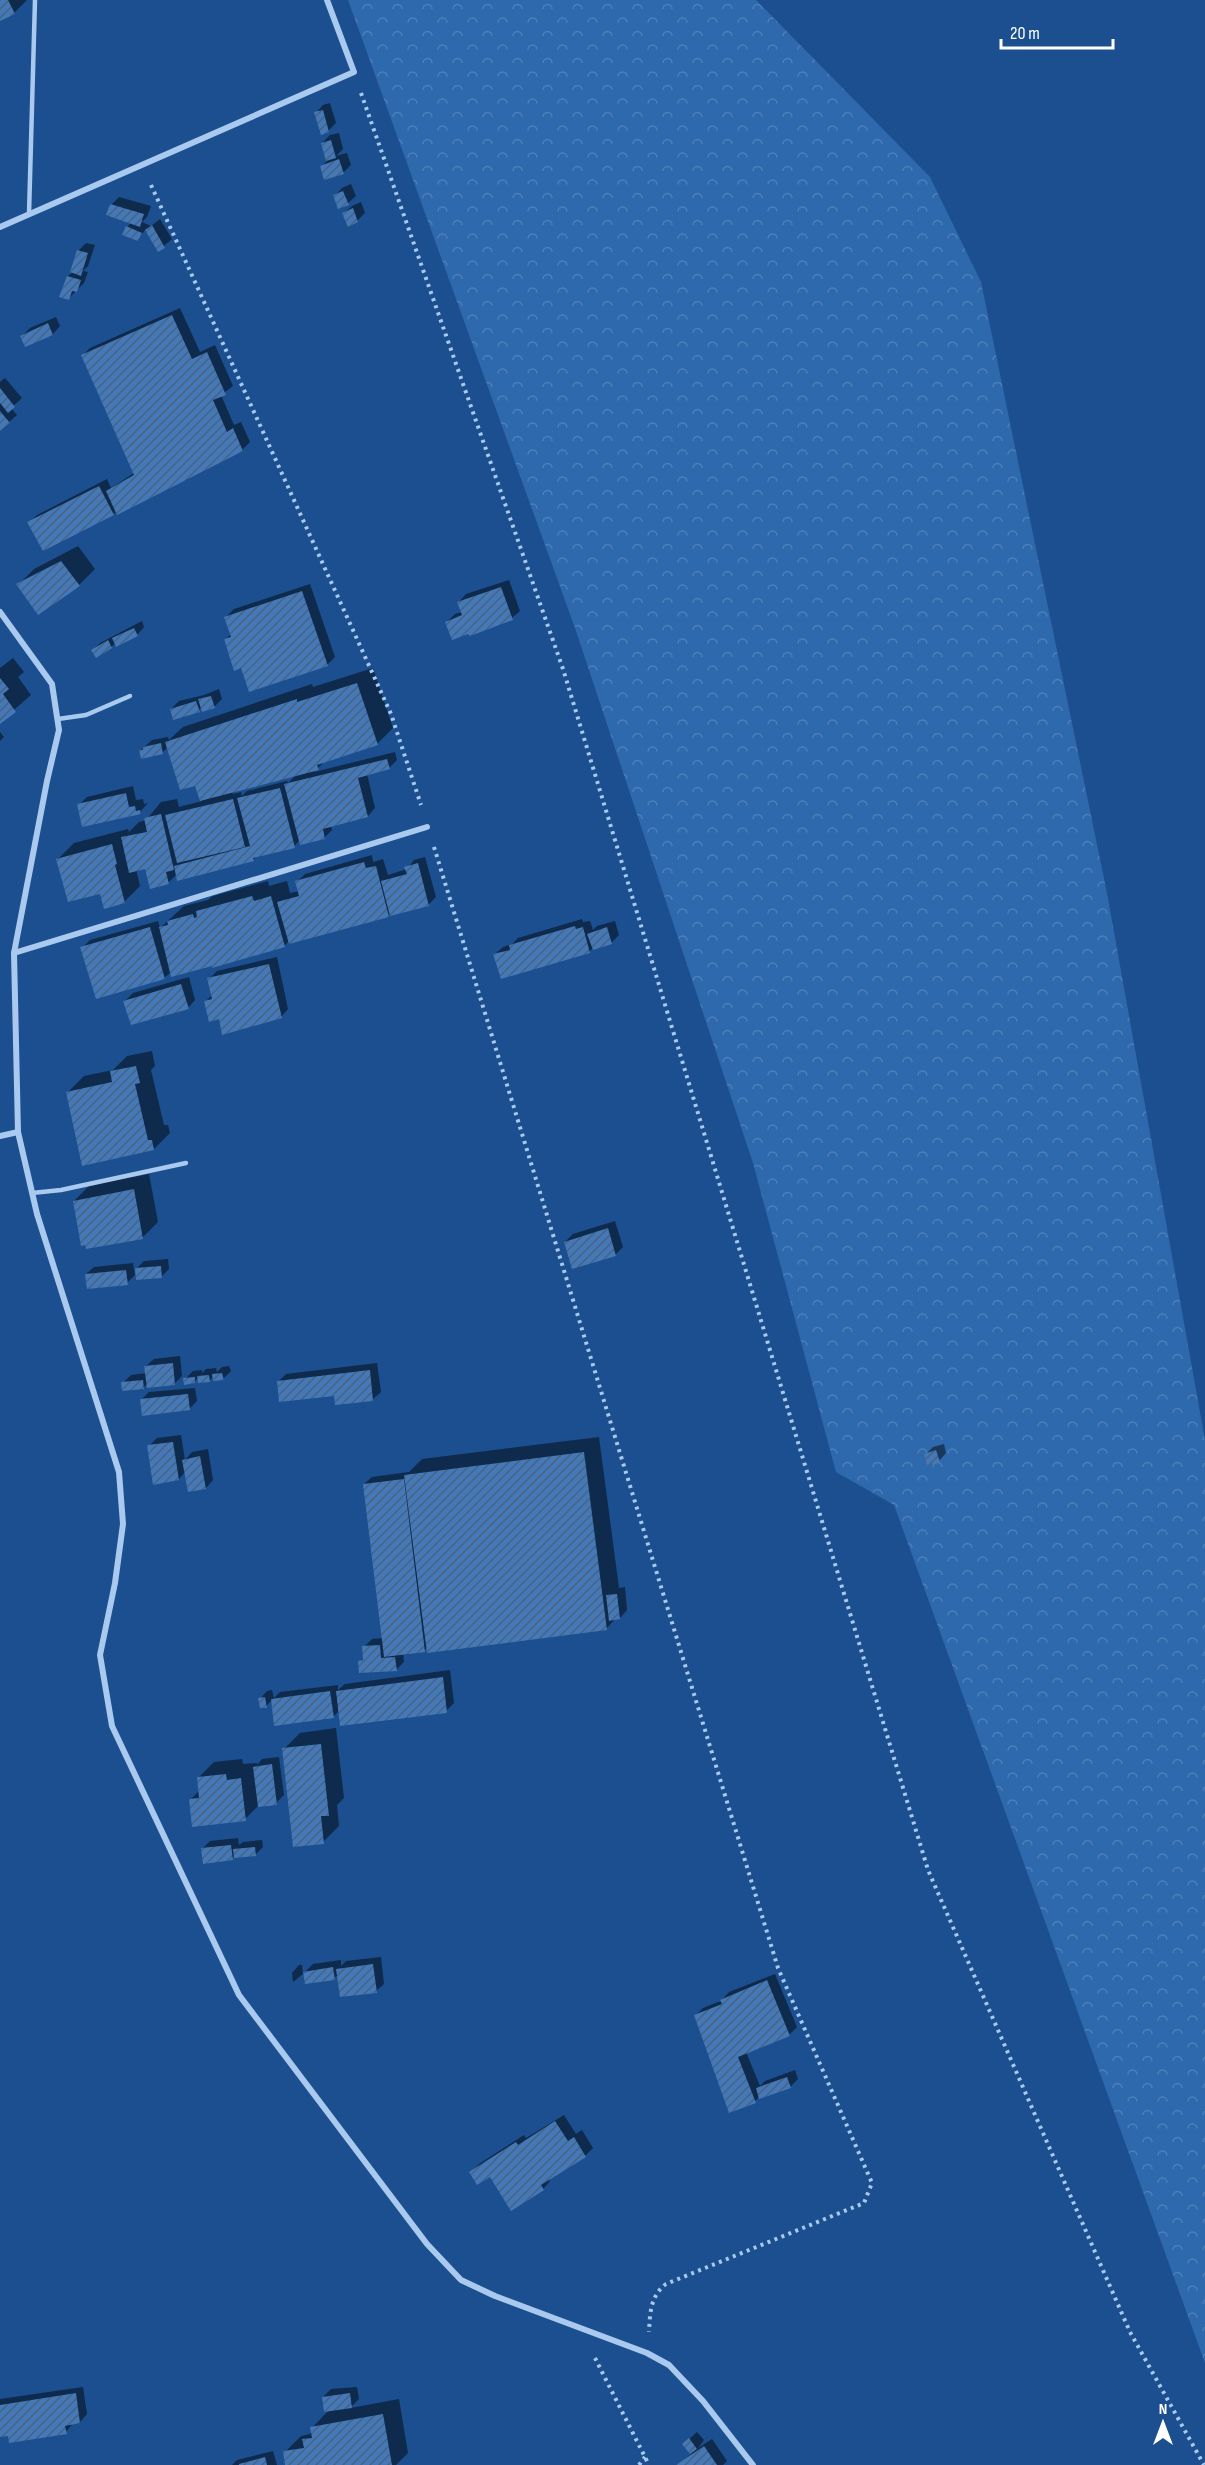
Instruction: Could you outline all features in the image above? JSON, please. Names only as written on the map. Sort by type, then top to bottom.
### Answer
[{"type":"street","points":[[0,227],[354,72],[327,0]]},
{"type":"street","points":[[1,615],[52,684],[58,718],[59,730],[14,953],[18,1132],[37,1214],[119,1472],[123,1524],[115,1583],[100,1655],[112,1726],[239,1995],[427,2244],[461,2280],[495,2296],[647,2353],[669,2365],[703,2401],[753,2465]]},
{"type":"street","points":[[14,953],[427,827]]},
{"type":"street","points":[[0,1136],[18,1132]]},
{"type":"lane","points":[[29,214],[35,0]]},
{"type":"lane","points":[[58,718],[86,715],[130,696]]},
{"type":"lane","points":[[32,1193],[62,1190],[186,1163]]},
{"type":"path","points":[[354,72],[563,669],[928,1870],[1130,2332],[1204,2465]]},
{"type":"path","points":[[142,166],[391,714],[778,1968],[872,2184],[864,2203],[666,2284],[658,2290],[651,2306],[647,2353]]},
{"type":"path","points":[[580,2328],[649,2465]]},
{"type":"path","points":[[639,2465],[645,2457]]},
{"type":"green space","points":[[348,0],[756,0],[930,177],[981,282],[1107,893],[1205,1440],[1205,2363],[894,1505],[836,1472],[753,1163],[575,628]]},
{"type":"building","points":[[0,0],[8,0],[15,14],[0,21]]},
{"type":"building","points":[[323,110],[329,132],[321,135],[314,112]]},
{"type":"building","points":[[331,140],[336,158],[326,161],[321,143]]},
{"type":"building","points":[[339,159],[344,174],[324,180],[320,166]]},
{"type":"building","points":[[343,191],[349,205],[338,209],[333,195]]},
{"type":"building","points":[[110,204],[144,214],[140,227],[106,215]]},
{"type":"building","points":[[353,208],[358,222],[348,227],[342,213]]},
{"type":"building","points":[[152,225],[165,248],[158,252],[145,230]]},
{"type":"building","points":[[126,226],[142,233],[138,241],[122,235]]},
{"type":"building","points":[[77,250],[88,253],[81,276],[70,272]]},
{"type":"building","points":[[67,276],[81,280],[77,292],[72,291],[69,300],[59,297]]},
{"type":"building","points":[[172,315],[192,359],[207,352],[226,395],[213,400],[227,432],[233,428],[243,451],[117,515],[106,491],[134,475],[81,355]]},
{"type":"building","points":[[48,323],[53,335],[25,347],[20,336]]},
{"type":"building","points":[[0,388],[15,407],[8,413],[0,403]]},
{"type":"building","points":[[0,411],[10,423],[0,431]]},
{"type":"building","points":[[99,486],[114,515],[43,551],[27,522]]},
{"type":"building","points":[[61,561],[80,586],[38,615],[16,584]]},
{"type":"building","points":[[501,587],[513,620],[470,636],[468,634],[452,640],[445,622],[462,615],[457,602]]},
{"type":"building","points":[[302,591],[328,666],[249,692],[241,668],[234,671],[224,639],[231,637],[224,617]]},
{"type":"building","points":[[134,628],[138,636],[116,647],[112,638]]},
{"type":"building","points":[[108,640],[112,648],[96,658],[91,650]]},
{"type":"building","points":[[0,678],[9,689],[3,694],[16,712],[0,724]]},
{"type":"building","points":[[357,683],[378,745],[317,765],[319,770],[200,801],[195,786],[180,790],[165,742],[297,699],[297,702]]},
{"type":"building","points":[[211,696],[215,708],[202,712],[198,699]]},
{"type":"building","points":[[196,701],[200,712],[173,720],[170,709]]},
{"type":"building","points":[[161,743],[163,754],[141,759],[139,750]]},
{"type":"building","points":[[387,759],[390,769],[358,778],[368,817],[323,829],[325,839],[300,845],[284,784]]},
{"type":"building","points":[[280,788],[295,848],[177,881],[174,866],[250,846],[237,798]]},
{"type":"building","points":[[126,793],[129,807],[135,806],[136,811],[140,810],[141,814],[82,827],[77,804]]},
{"type":"building","points":[[233,799],[245,847],[177,863],[165,815]]},
{"type":"building","points":[[161,814],[174,870],[166,872],[169,884],[150,889],[145,869],[129,873],[121,837],[147,832],[144,818]]},
{"type":"building","points":[[112,844],[125,903],[104,909],[100,894],[68,902],[56,859]]},
{"type":"building","points":[[364,862],[366,868],[376,866],[389,917],[289,944],[277,902],[299,896],[295,881]]},
{"type":"building","points":[[418,863],[429,906],[390,916],[381,881],[407,874],[404,867]]},
{"type":"building","points":[[252,896],[254,901],[271,896],[285,947],[171,977],[159,927],[168,925],[167,921],[193,914],[194,918],[197,917],[196,911]]},
{"type":"building","points":[[575,926],[576,929],[583,927],[590,953],[501,979],[493,954],[510,950],[509,945]]},
{"type":"building","points":[[150,927],[165,979],[96,999],[80,947]]},
{"type":"building","points":[[607,927],[612,944],[593,950],[587,934]]},
{"type":"building","points":[[269,964],[282,1018],[222,1035],[219,1019],[209,1022],[204,1001],[212,999],[207,978]]},
{"type":"building","points":[[181,984],[189,1009],[131,1025],[123,1001]]},
{"type":"building","points":[[136,1066],[140,1083],[135,1084],[148,1140],[152,1140],[154,1150],[82,1166],[66,1092],[112,1082],[110,1071]]},
{"type":"building","points":[[134,1189],[143,1239],[86,1249],[85,1245],[81,1246],[73,1201]]},
{"type":"building","points":[[608,1228],[616,1256],[572,1269],[564,1242]]},
{"type":"building","points":[[161,1266],[162,1278],[136,1280],[135,1268]]},
{"type":"building","points":[[126,1270],[128,1285],[87,1289],[85,1274]]},
{"type":"building","points":[[173,1363],[175,1385],[147,1388],[144,1366]]},
{"type":"building","points":[[370,1370],[373,1401],[335,1405],[334,1396],[279,1402],[277,1381]]},
{"type":"building","points":[[222,1373],[224,1380],[213,1381],[212,1374]]},
{"type":"building","points":[[209,1375],[210,1382],[198,1383],[197,1376]]},
{"type":"building","points":[[195,1377],[195,1383],[184,1385],[183,1378]]},
{"type":"building","points":[[143,1380],[144,1389],[122,1391],[121,1382]]},
{"type":"building","points":[[188,1394],[190,1410],[142,1416],[140,1399]]},
{"type":"building","points":[[173,1442],[179,1480],[153,1485],[147,1445]]},
{"type":"building","points":[[936,1450],[940,1462],[927,1465],[924,1454]]},
{"type":"building","points":[[584,1452],[607,1630],[427,1653],[404,1475]]},
{"type":"building","points":[[200,1456],[206,1489],[188,1492],[182,1460]]},
{"type":"building","points":[[404,1479],[425,1652],[384,1657],[363,1484]]},
{"type":"building","points":[[617,1594],[620,1619],[609,1621],[606,1595]]},
{"type":"building","points":[[380,1645],[381,1658],[395,1657],[397,1671],[359,1673],[358,1661],[363,1660],[362,1646]]},
{"type":"building","points":[[443,1677],[447,1713],[340,1726],[336,1691]]},
{"type":"building","points":[[330,1691],[334,1718],[274,1726],[271,1699]]},
{"type":"building","points":[[265,1697],[267,1708],[260,1708],[258,1698]]},
{"type":"building","points":[[321,1744],[329,1816],[321,1816],[324,1844],[293,1847],[282,1748]]},
{"type":"building","points":[[272,1764],[277,1805],[258,1807],[253,1767]]},
{"type":"building","points":[[226,1774],[227,1780],[241,1778],[246,1821],[192,1827],[189,1799],[199,1798],[197,1777]]},
{"type":"building","points":[[231,1845],[233,1860],[203,1864],[201,1848]]},
{"type":"building","points":[[255,1847],[256,1856],[234,1858],[233,1849]]},
{"type":"building","points":[[373,1964],[377,1993],[340,1997],[336,1969]]},
{"type":"building","points":[[333,1967],[335,1980],[305,1984],[303,1972]]},
{"type":"building","points":[[767,1980],[790,2036],[738,2057],[756,2103],[729,2113],[694,2015],[722,2004],[720,2000]]},
{"type":"building","points":[[787,2077],[791,2088],[759,2099],[756,2088]]},
{"type":"building","points":[[555,2121],[568,2141],[574,2137],[586,2157],[541,2185],[544,2190],[511,2211],[490,2177],[477,2185],[469,2172],[516,2142],[518,2145]]},
{"type":"building","points":[[76,2393],[80,2423],[65,2426],[67,2434],[9,2443],[8,2436],[0,2437],[0,2405]]},
{"type":"building","points":[[350,2393],[352,2408],[324,2412],[322,2397]]},
{"type":"building","points":[[383,2414],[392,2465],[285,2465],[283,2451],[304,2448],[302,2439],[312,2438],[310,2427]]},
{"type":"building","points":[[689,2438],[697,2449],[690,2454],[682,2444]]},
{"type":"building","points":[[704,2446],[717,2465],[676,2465]]},
{"type":"building","points":[[265,2457],[267,2465],[239,2465],[239,2464]]}]
